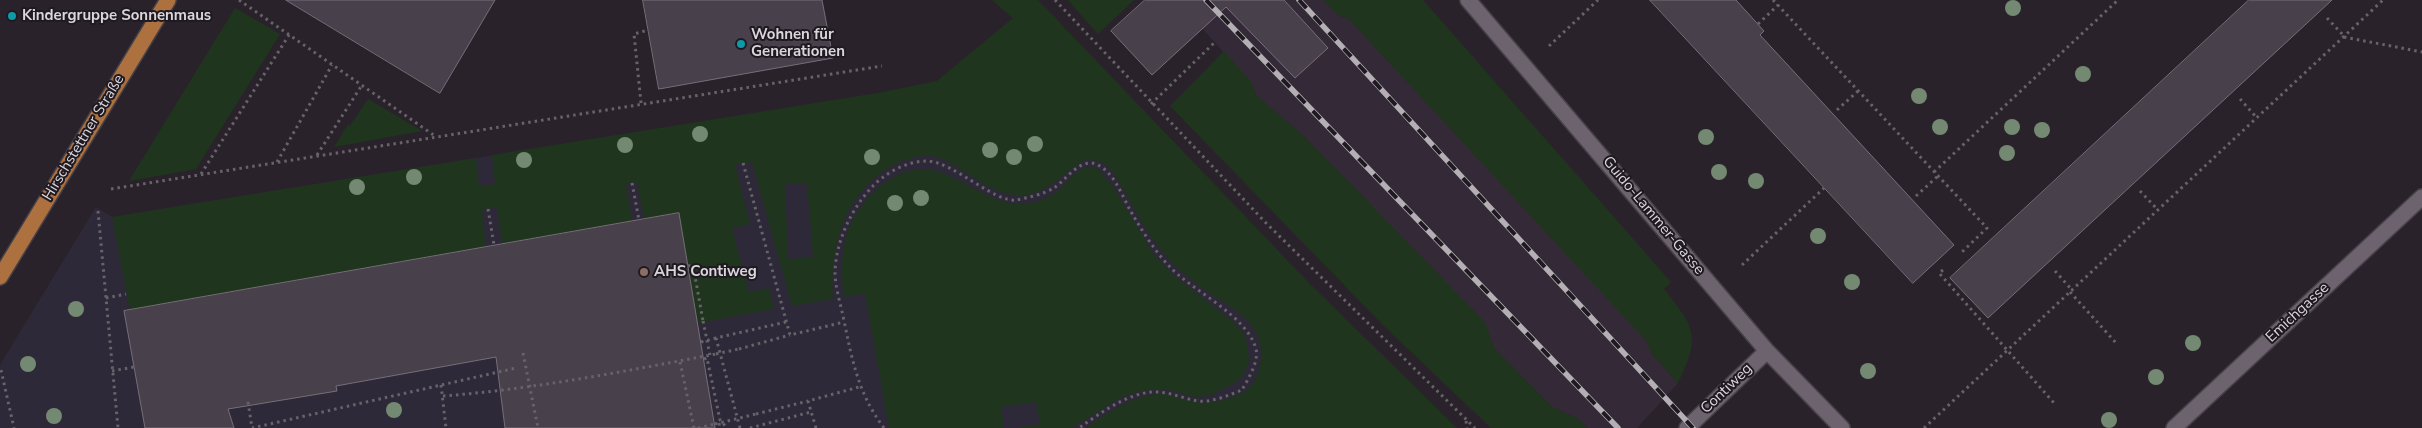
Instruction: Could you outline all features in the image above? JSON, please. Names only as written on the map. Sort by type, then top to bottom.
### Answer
[{"type":"main road","name":"Hirschstettner Straße","points":[[0,277],[168,0]]},
{"type":"street","name":"Guido-Lammer-Gasse","points":[[1468,0],[1767,351],[1842,428]]},
{"type":"street","name":"Emichgasse","points":[[2174,428],[2422,197]]},
{"type":"street","name":"Contiweg","points":[[1687,428],[1767,351]]},
{"type":"path","points":[[239,0],[436,136]]},
{"type":"path","points":[[1055,0],[1266,223],[1475,428]]},
{"type":"path","points":[[1549,46],[1598,0]]},
{"type":"path","points":[[1773,0],[1987,228],[1961,252]]},
{"type":"path","points":[[1934,172],[2118,0]]},
{"type":"path","points":[[1924,428],[2384,0]]},
{"type":"path","points":[[1758,24],[1778,6]]},
{"type":"path","points":[[2327,18],[2344,37],[2422,52]]},
{"type":"path","points":[[641,103],[634,34],[648,30]]},
{"type":"path","points":[[201,174],[289,35]]},
{"type":"path","points":[[1152,104],[1215,42]]},
{"type":"path","points":[[277,162],[332,65]]},
{"type":"path","points":[[111,189],[882,66]]},
{"type":"path","points":[[317,155],[362,85]]},
{"type":"path","points":[[1837,110],[1858,91]]},
{"type":"path","points":[[2240,99],[2257,118]]},
{"type":"path","points":[[884,428],[859,387],[835,272],[838,250],[854,210],[877,181],[894,169],[930,161],[969,178],[988,191],[1013,201],[1053,189],[1076,168],[1088,163],[1097,164],[1109,175],[1154,248],[1170,266],[1188,283],[1210,297],[1246,330],[1256,350],[1254,366],[1242,390],[1222,397],[1199,401],[1162,392],[1135,395],[1079,428]]},
{"type":"path","points":[[743,163],[790,335]]},
{"type":"path","points":[[1916,196],[1938,176]]},
{"type":"path","points":[[632,182],[639,220]]},
{"type":"path","points":[[1742,265],[1824,188]]},
{"type":"path","points":[[2140,191],[2158,210]]},
{"type":"path","points":[[488,208],[494,246]]},
{"type":"path","points":[[98,211],[118,428]]},
{"type":"path","points":[[688,266],[693,265],[710,355]]},
{"type":"path","points":[[1943,270],[1939,273],[2054,403]]},
{"type":"path","points":[[2055,271],[2117,344]]},
{"type":"path","points":[[106,298],[126,294]]},
{"type":"path","points":[[701,342],[786,322]]},
{"type":"path","points":[[443,396],[500,392],[703,358],[844,322]]},
{"type":"path","points":[[716,338],[740,428]]},
{"type":"path","points":[[523,353],[538,428]]},
{"type":"path","points":[[703,358],[707,358],[720,420],[727,428]]},
{"type":"path","points":[[680,362],[694,428]]},
{"type":"path","points":[[112,371],[134,367]]},
{"type":"path","points":[[248,402],[252,428],[516,368]]},
{"type":"path","points":[[1,370],[14,428]]},
{"type":"path","points":[[441,385],[446,428]]},
{"type":"path","points":[[698,428],[859,387]]},
{"type":"path","points":[[808,401],[816,428]]},
{"type":"path","points":[[750,428],[811,412]]},
{"type":"path","points":[[1466,420],[1467,428]]},
{"type":"path","points":[[717,424],[720,428]]},
{"type":"shaded area","points":[[1177,0],[1324,0],[1338,15],[1349,19],[1648,342],[1652,354],[1678,383],[1637,428],[1588,428],[1577,418],[1552,407],[1494,348],[1484,322],[1305,137],[1256,95],[1251,83]]},
{"type":"shaded area","name":"AHS Contiweg","points":[[1026,61],[1385,428],[0,428],[0,365],[96,207],[112,217],[878,93],[915,136]]},
{"type":"green space","points":[[992,0],[1038,0],[1310,284],[1457,428],[1086,428],[1125,404],[1147,396],[1169,395],[1202,403],[1236,396],[1247,389],[1255,380],[1261,352],[1256,332],[1246,318],[1190,279],[1162,251],[1142,222],[1112,170],[1102,162],[1086,159],[1049,186],[1024,195],[1011,195],[988,186],[956,166],[934,156],[910,158],[897,163],[879,174],[865,187],[853,203],[844,220],[834,258],[833,299],[792,306],[752,162],[735,165],[750,224],[732,228],[749,292],[769,288],[774,309],[698,323],[679,214],[644,219],[637,182],[626,184],[632,221],[502,244],[497,207],[482,210],[486,247],[130,310],[112,217],[476,158],[479,186],[495,184],[492,155],[878,93],[937,81],[1013,18]],"holes":[[[807,183],[813,257],[788,259],[785,184]]]},
{"type":"green space","points":[[1068,0],[1134,0],[1098,34]]},
{"type":"green space","points":[[1324,0],[1423,0],[1671,282],[1664,289],[1688,323],[1692,343],[1690,354],[1678,383],[1652,354],[1647,342],[1349,19],[1338,15]]},
{"type":"green space","points":[[235,8],[280,34],[196,169],[129,181]]},
{"type":"green space","points":[[1224,51],[1252,83],[1256,95],[1305,137],[1485,322],[1494,348],[1552,407],[1577,418],[1588,428],[1491,428],[1384,326],[1170,106]]},
{"type":"green space","points":[[368,99],[422,131],[334,147],[348,124],[350,126]]},
{"type":"green space","points":[[1089,167],[1097,168],[1114,188],[1155,256],[1173,275],[1235,323],[1244,334],[1248,346],[1249,361],[1244,374],[1235,383],[1208,396],[1194,397],[1174,391],[1157,389],[1136,392],[1118,399],[1072,428],[1017,428],[1040,424],[1036,402],[1001,407],[1004,428],[889,428],[865,293],[844,297],[843,290],[842,260],[844,244],[851,224],[867,199],[891,179],[905,172],[919,169],[933,170],[944,174],[999,200],[1025,204],[1054,194],[1075,173]]},
{"type":"building","points":[[286,0],[495,0],[440,93]]},
{"type":"building","name":"Wohnen für Generationen","points":[[643,0],[822,0],[833,58],[659,89]]},
{"type":"building","points":[[1145,0],[1284,0],[1328,48],[1295,78],[1226,7],[1152,75],[1111,31]]},
{"type":"building","points":[[1650,0],[1736,0],[1764,31],[1760,35],[1954,245],[1913,283]]},
{"type":"building","points":[[2249,0],[2332,0],[1988,318],[1950,278]]},
{"type":"building","points":[[679,213],[715,428],[505,428],[496,357],[336,386],[337,391],[228,409],[234,428],[145,428],[124,311]]},
{"type":"railway","points":[[1206,0],[1618,428]]},
{"type":"railway","points":[[1299,0],[1693,428]]},
{"type":"place","name":"Kindergruppe Sonnenmaus","points":[[12,16]]},
{"type":"place","name":"Wohnen für Generationen","points":[[741,44]]},
{"type":"place","name":"AHS Contiweg","points":[[644,272]]}]
